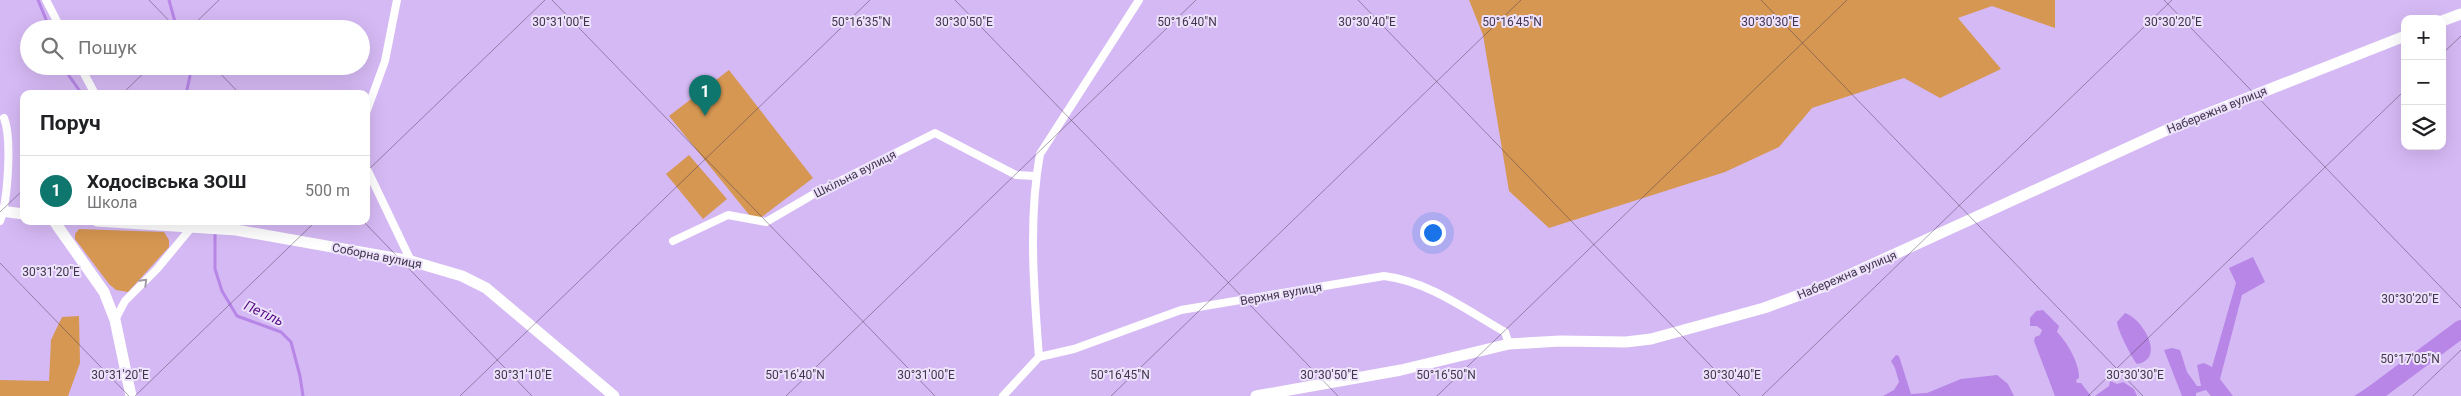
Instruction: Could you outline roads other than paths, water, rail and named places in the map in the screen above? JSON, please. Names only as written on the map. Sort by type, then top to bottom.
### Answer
[{"type":"street","points":[[46,0],[56,20]]},
{"type":"street","points":[[370,102],[385,62],[397,0]]},
{"type":"street","points":[[1003,396],[1039,357],[1033,288],[1035,176],[1040,154],[1139,0]]},
{"type":"street","points":[[2446,20],[2461,14]]},
{"type":"street","name":"Набережна вулиця","points":[[1256,396],[1402,370],[1509,344],[1560,341],[1626,342],[1651,339],[1792,299],[2016,200],[2171,128],[2401,38]]},
{"type":"street","points":[[85,75],[93,90]]},
{"type":"street","points":[[4,118],[8,127],[7,183],[1,215],[20,214]]},
{"type":"street","name":"Шкільна вулиця","points":[[673,241],[728,215],[766,222],[814,194],[935,134],[1016,174],[1035,176]]},
{"type":"street","points":[[370,175],[411,260]]},
{"type":"street","points":[[57,225],[104,292],[115,320],[131,396]]},
{"type":"street","name":"Соборна вулиця","points":[[153,225],[236,230],[411,260],[462,276],[486,288],[614,396]]},
{"type":"street","points":[[115,320],[125,301],[195,228]]},
{"type":"street","name":"Верхня вулиця","points":[[1039,357],[1074,349],[1181,310],[1292,293],[1384,276],[1407,280],[1439,294],[1505,332],[1509,344]]},
{"type":"waterway","points":[[38,0],[46,20]]},
{"type":"waterway","name":"Петіль","points":[[169,0],[175,20]]},
{"type":"waterway","points":[[68,75],[79,90]]},
{"type":"waterway","name":"Петіль","points":[[187,90],[190,75]]},
{"type":"waterway","name":"Петіль","points":[[215,232],[215,269],[222,291],[237,316],[281,332],[291,342],[303,396]]},
{"type":"waterway","points":[[2371,396],[2461,329]]},
{"type":"place","name":"Ходосівська ЗОШ","points":[[705,116]]}]
